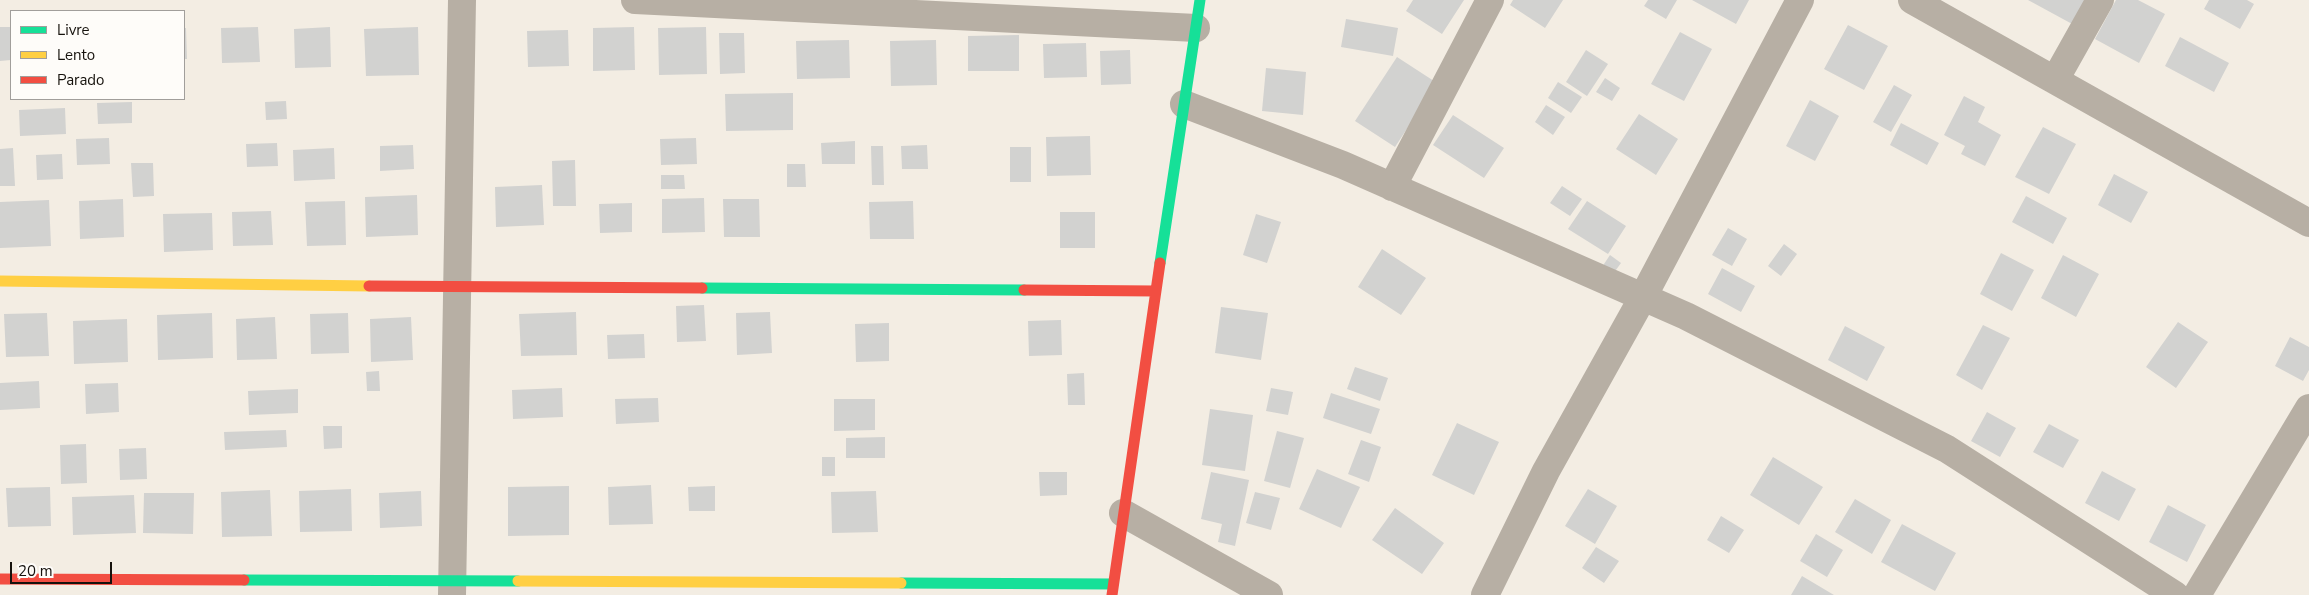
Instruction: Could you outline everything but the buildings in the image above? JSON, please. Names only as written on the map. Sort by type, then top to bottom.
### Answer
[{"type":"street","points":[[452,587],[462,0]]},
{"type":"street","points":[[635,0],[1196,28]]},
{"type":"street","points":[[0,580],[452,587],[1112,590],[1200,0]]},
{"type":"street","points":[[1392,187],[1490,0]]},
{"type":"street","points":[[1485,595],[1546,471],[1643,297],[1800,0]]},
{"type":"street","points":[[1912,0],[2309,223]]},
{"type":"street","points":[[2055,80],[2100,0]]},
{"type":"street","points":[[1184,104],[1343,165],[1694,320],[1947,449],[2176,595]]},
{"type":"street","points":[[0,281],[458,287],[1156,291]]},
{"type":"street","points":[[2198,595],[2309,408]]},
{"type":"street","points":[[1123,513],[1269,595]]},
{"type":"traffic: fast","points":[[1160,263],[1200,0]]},
{"type":"traffic: fast","points":[[702,288],[1024,290]]},
{"type":"traffic: fast","points":[[244,580],[518,581]]},
{"type":"traffic: fast","points":[[901,583],[1113,584]]},
{"type":"traffic: slow","points":[[0,281],[369,286]]},
{"type":"traffic: slow","points":[[518,581],[901,583]]},
{"type":"traffic: jam","points":[[1112,595],[1160,263]]},
{"type":"traffic: jam","points":[[369,286],[702,288]]},
{"type":"traffic: jam","points":[[1024,290],[1156,291]]},
{"type":"traffic: jam","points":[[0,579],[244,580]]}]
